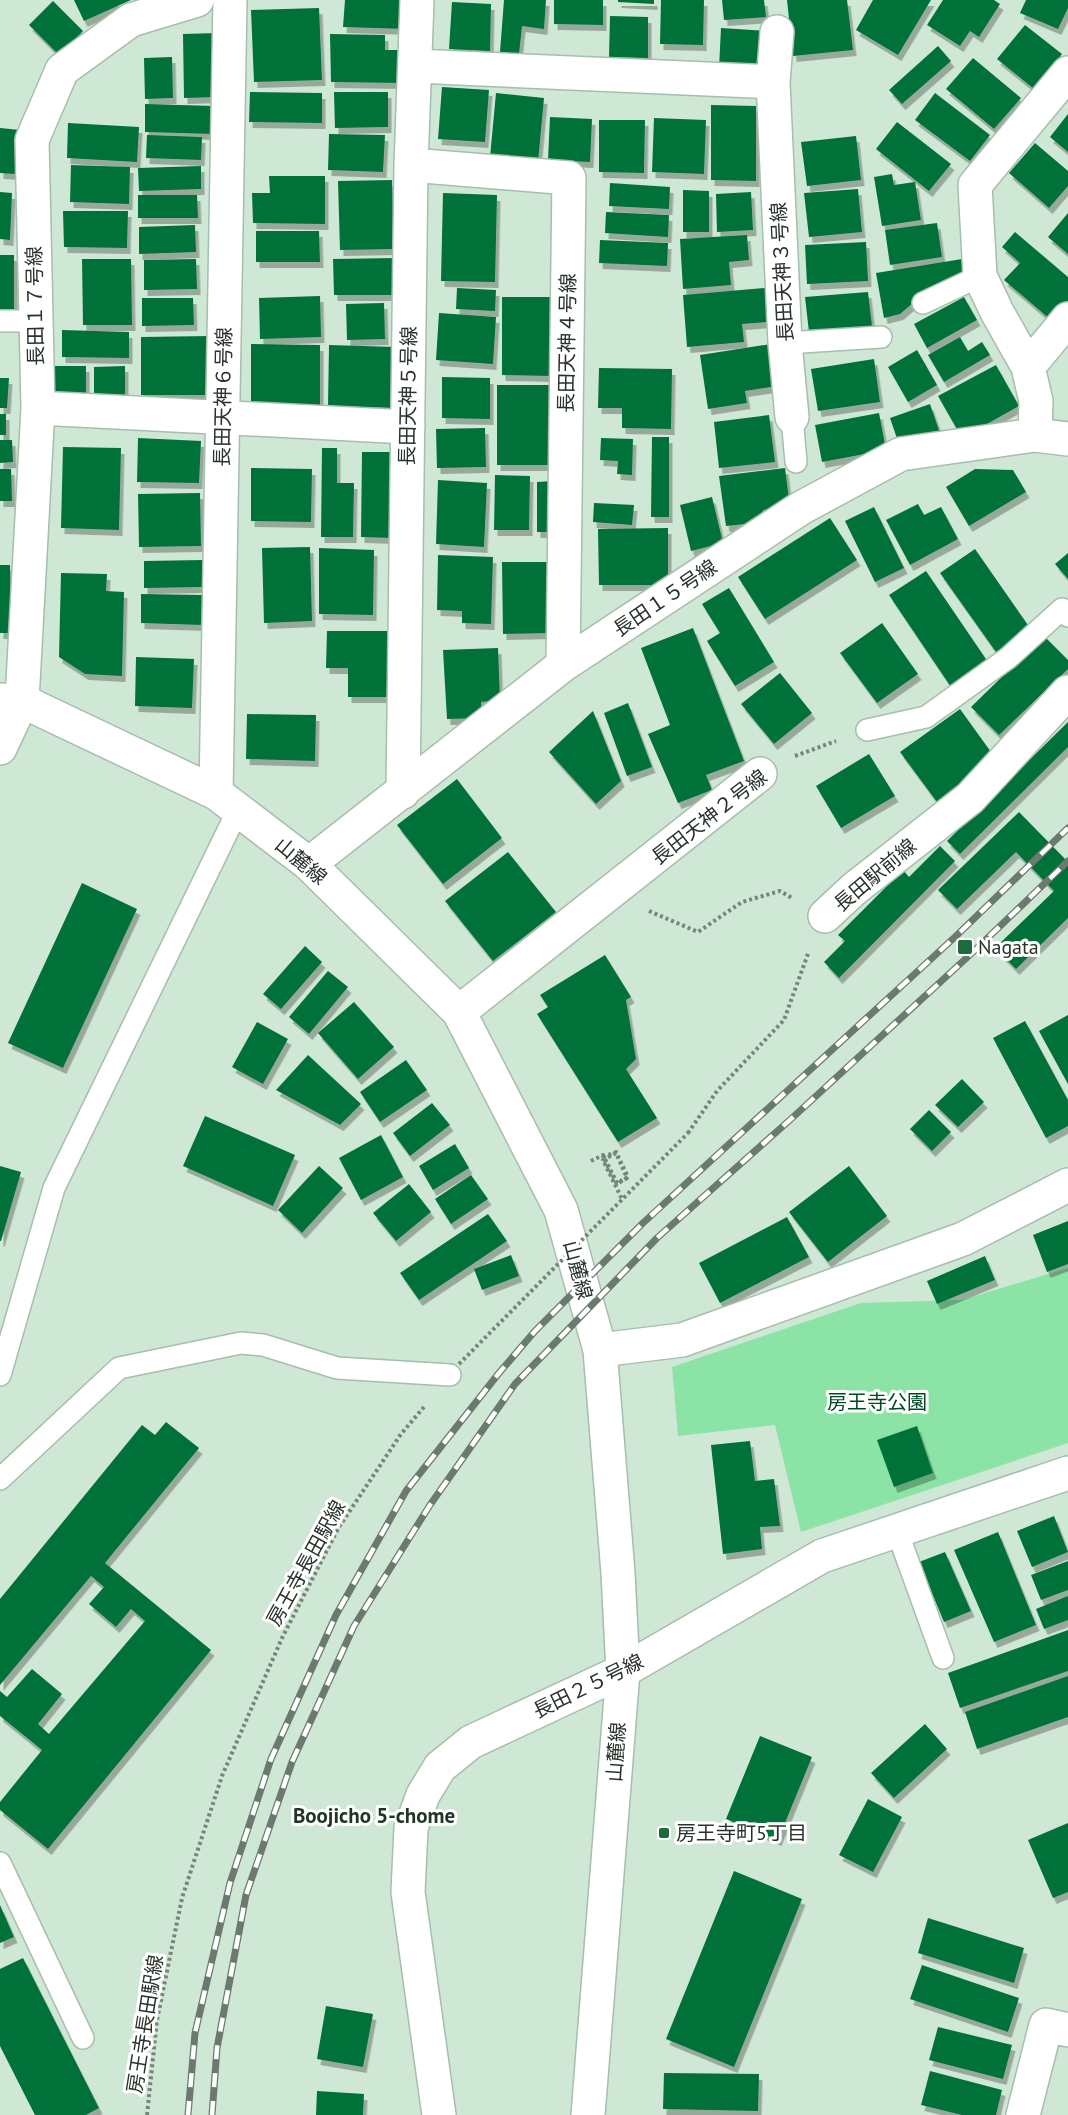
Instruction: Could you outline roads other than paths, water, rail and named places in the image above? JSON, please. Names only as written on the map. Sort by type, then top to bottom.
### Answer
[{"type":"street","name":"長田１７号線","points":[[11,700],[38,408],[32,140],[62,70],[131,20],[196,0]]},
{"type":"street","name":"長田天神６号線","points":[[227,801],[223,417],[230,0]]},
{"type":"street","name":"長田天神５号線","points":[[403,792],[411,165],[417,0]]},
{"type":"street","name":"長田天神３号線","points":[[777,32],[773,82],[785,343],[792,417]]},
{"type":"street","points":[[415,66],[773,82]]},
{"type":"street","points":[[1035,435],[1036,401],[1028,367],[980,276],[975,185],[1068,73]]},
{"type":"street","name":"長田天神４号線","points":[[411,165],[569,178],[563,665]]},
{"type":"street","points":[[1028,367],[1068,319]]},
{"type":"street","points":[[38,408],[408,427]]},
{"type":"street","name":"長田１５号線","points":[[309,864],[563,665],[801,508],[901,454],[1035,435],[1068,439]]},
{"type":"street","name":"長田駅前線","points":[[825,916],[854,889],[970,798],[1068,692]]},
{"type":"street","points":[[0,748],[11,700]]},
{"type":"street","name":"山麓線","points":[[11,700],[227,801],[309,864],[459,1012],[561,1210],[600,1350],[618,1573],[622,1671],[588,2115]]},
{"type":"street","name":"長田天神２号線","points":[[459,1012],[760,774]]},
{"type":"street","points":[[600,1350],[682,1340],[963,1239],[1068,1185]]},
{"type":"street","name":"長田２５号線","points":[[439,2115],[408,1892],[411,1828],[423,1795],[440,1767],[471,1742],[622,1671],[822,1557],[1068,1473]]},
{"type":"street","points":[[1023,2115],[1046,2025],[1068,2030]]},
{"type":"lane","points":[[923,303],[980,276]]},
{"type":"lane","points":[[0,321],[36,321]]},
{"type":"lane","points":[[785,343],[881,337]]},
{"type":"lane","name":"長田天神３号線","points":[[792,417],[796,462]]},
{"type":"lane","points":[[867,730],[926,717],[1008,658],[1062,609],[1068,616]]},
{"type":"lane","points":[[0,1375],[54,1188],[227,801]]},
{"type":"lane","points":[[0,1479],[119,1368],[241,1343],[263,1345],[336,1368],[454,1370]]},
{"type":"lane","points":[[897,1531],[943,1658]]},
{"type":"lane","points":[[0,1863],[83,2038]]},
{"type":"railway","points":[[188,2115],[195,2033],[230,1883],[271,1759],[336,1615],[406,1491],[535,1331],[643,1223],[955,937],[1068,828]]},
{"type":"railway","points":[[212,2115],[217,2048],[246,1895],[292,1762],[354,1626],[430,1505],[515,1384],[657,1238],[791,1119],[973,952],[1068,861]]},
{"type":"place","name":"Nagata","points":[[965,947]]},
{"type":"place","name":"房王寺町5丁目","points":[[664,1833]]},
{"type":"district","name":"Boojicho 5-chome","points":[[374,1816]]},
{"type":"park label","name":"房王寺公園","points":[[877,1402]]}]
